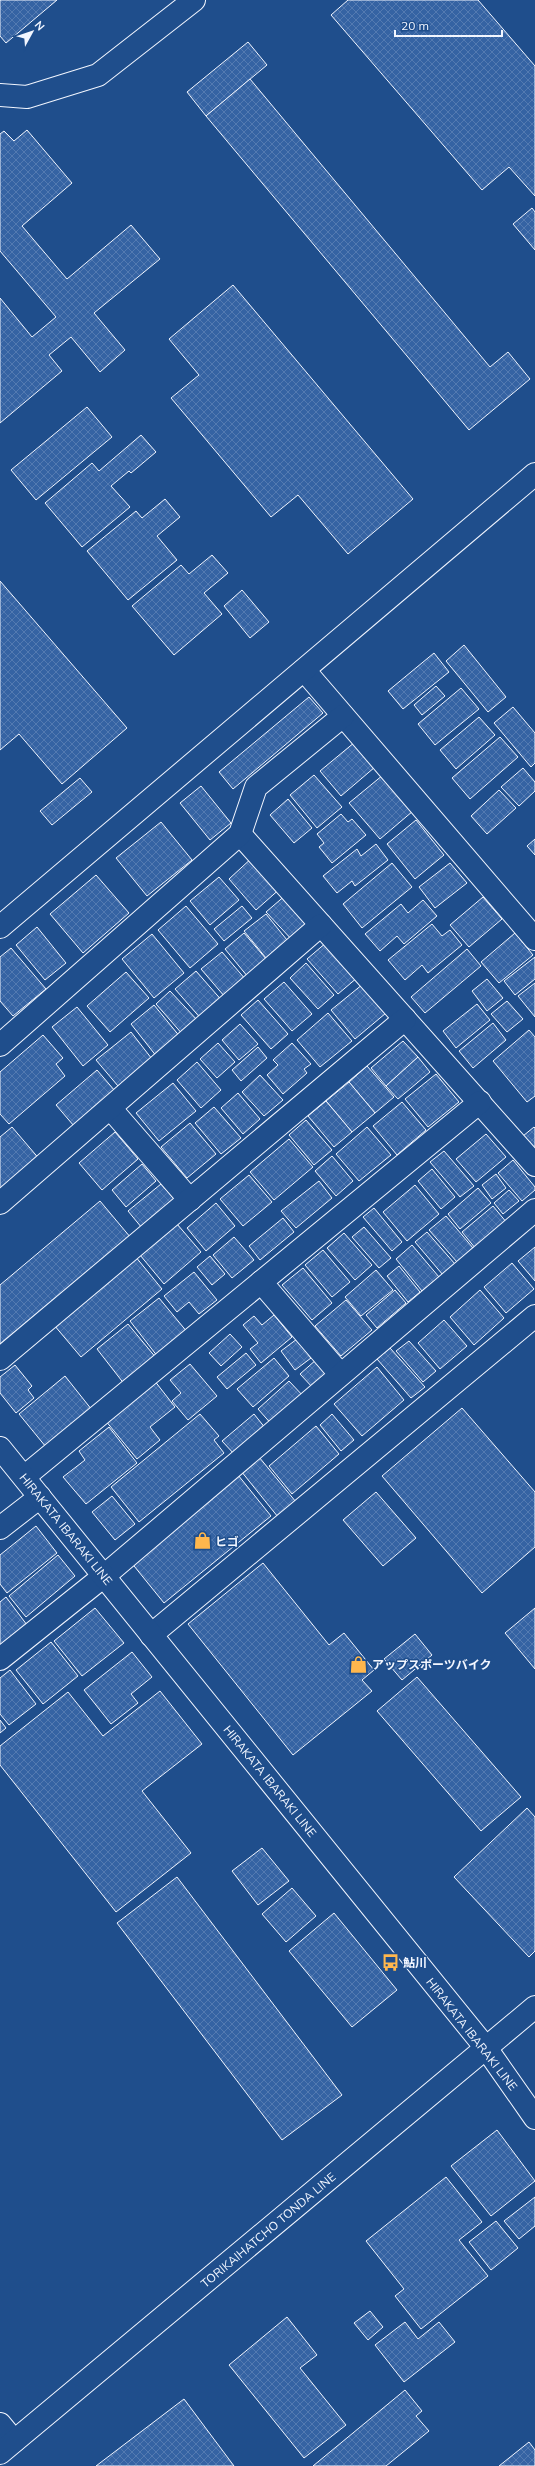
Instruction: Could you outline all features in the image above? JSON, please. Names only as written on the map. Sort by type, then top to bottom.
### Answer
[{"type":"street","points":[[0,95],[27,97],[98,75],[194,0]]},
{"type":"street","points":[[0,927],[535,474]]},
{"type":"street","points":[[304,670],[535,939]]},
{"type":"street","points":[[0,1045],[240,834],[256,787],[343,716]]},
{"type":"street","points":[[240,834],[535,1165]]},
{"type":"street","points":[[0,1203],[111,1109],[321,925]]},
{"type":"street","points":[[0,1359],[405,1019]]},
{"type":"street","points":[[24,1477],[480,1102]]},
{"type":"street","points":[[111,1109],[190,1200]]},
{"type":"street","points":[[0,1659],[104,1576],[340,1374],[535,1210]]},
{"type":"street","points":[[261,1282],[340,1374]]},
{"type":"street","points":[[151,1635],[535,1316]]},
{"type":"street","name":"HIRAKATA IBARAKI LINE","points":[[0,1448],[486,2048],[535,2118]]},
{"type":"street","points":[[0,1528],[40,1497]]},
{"type":"street","name":"TORIKAIHATCHO TONDA LINE","points":[[7,2447],[535,2007]]},
{"type":"street","points":[[0,2424],[7,2447]]},
{"type":"building","points":[[0,0],[57,0],[6,43],[0,36]]},
{"type":"building","points":[[348,0],[478,0],[535,66],[535,196],[509,167],[482,190],[331,15]]},
{"type":"building","points":[[248,42],[267,65],[206,116],[187,92]]},
{"type":"building","points":[[250,79],[490,367],[508,352],[530,379],[469,430],[206,116]]},
{"type":"building","points":[[27,130],[72,183],[22,226],[67,279],[131,225],[160,259],[94,313],[125,350],[100,372],[71,337],[49,355],[62,371],[0,423],[0,298],[32,337],[56,317],[0,251],[0,134],[4,131],[14,141]]},
{"type":"building","points":[[532,208],[535,212],[535,250],[513,224]]},
{"type":"building","points":[[233,285],[413,499],[348,554],[298,495],[271,517],[171,398],[199,375],[169,339]]},
{"type":"building","points":[[87,407],[112,437],[36,500],[11,470]]},
{"type":"building","points":[[141,435],[156,452],[131,473],[129,471],[111,486],[130,507],[82,547],[45,503],[92,463],[99,471]]},
{"type":"building","points":[[165,499],[180,517],[157,536],[177,560],[128,600],[87,551],[136,511],[142,518]]},
{"type":"building","points":[[212,555],[228,573],[204,593],[222,614],[174,655],[132,606],[181,565],[189,574]]},
{"type":"building","points":[[0,581],[127,728],[62,784],[19,734],[0,750]]},
{"type":"building","points":[[242,590],[269,622],[250,638],[224,606]]},
{"type":"building","points":[[464,645],[506,697],[488,712],[446,661]]},
{"type":"building","points":[[434,653],[449,672],[403,709],[388,691]]},
{"type":"building","points":[[436,686],[445,696],[422,715],[414,705]]},
{"type":"building","points":[[461,688],[479,709],[435,745],[418,724]]},
{"type":"building","points":[[309,697],[323,713],[233,789],[219,772]]},
{"type":"building","points":[[513,707],[535,733],[535,763],[531,767],[494,723]]},
{"type":"building","points":[[479,717],[495,735],[456,769],[440,750]]},
{"type":"building","points":[[500,737],[518,757],[470,799],[452,778]]},
{"type":"building","points":[[355,742],[375,767],[341,796],[320,771]]},
{"type":"building","points":[[523,768],[535,782],[535,791],[519,806],[501,787]]},
{"type":"building","points":[[314,775],[342,807],[317,828],[290,795]]},
{"type":"building","points":[[383,775],[413,811],[380,839],[349,803]]},
{"type":"building","points":[[80,778],[92,792],[52,825],[40,811]]},
{"type":"building","points":[[201,786],[231,823],[210,840],[180,803]]},
{"type":"building","points":[[499,790],[516,808],[487,834],[471,816]]},
{"type":"building","points":[[288,799],[312,828],[294,843],[270,815]]},
{"type":"building","points":[[341,814],[348,822],[352,819],[366,835],[332,863],[319,847],[324,843],[317,834]]},
{"type":"building","points":[[416,820],[444,855],[415,879],[387,844]]},
{"type":"building","points":[[161,822],[192,860],[147,896],[116,858]]},
{"type":"building","points":[[535,839],[535,855],[527,846]]},
{"type":"building","points":[[376,844],[388,860],[355,886],[352,881],[337,893],[323,876],[357,849],[361,856]]},
{"type":"building","points":[[254,856],[282,887],[256,910],[229,879]]},
{"type":"building","points":[[392,863],[412,887],[362,928],[343,904]]},
{"type":"building","points":[[450,863],[467,883],[435,908],[419,887]]},
{"type":"building","points":[[96,875],[129,913],[83,953],[50,914]]},
{"type":"building","points":[[219,877],[239,900],[210,925],[190,901]]},
{"type":"building","points":[[287,894],[314,924],[294,942],[266,912]]},
{"type":"building","points":[[483,897],[502,919],[469,947],[450,925]]},
{"type":"building","points":[[423,900],[437,916],[404,944],[397,936],[380,951],[365,934],[401,904],[408,913]]},
{"type":"building","points":[[186,906],[218,944],[190,968],[158,930]]},
{"type":"building","points":[[242,906],[252,918],[224,941],[214,929]]},
{"type":"building","points":[[266,914],[287,940],[266,958],[244,931]]},
{"type":"building","points":[[432,924],[442,936],[450,930],[462,945],[428,973],[422,965],[405,980],[388,960]]},
{"type":"building","points":[[37,927],[66,963],[45,980],[16,945]]},
{"type":"building","points":[[244,933],[267,960],[248,977],[225,949]]},
{"type":"building","points":[[515,933],[533,955],[499,983],[481,962]]},
{"type":"building","points":[[152,934],[184,973],[154,998],[122,959]]},
{"type":"building","points":[[327,942],[358,977],[338,994],[307,959]]},
{"type":"building","points":[[11,948],[46,989],[13,1016],[0,1001],[0,957]]},
{"type":"building","points":[[467,949],[481,966],[425,1013],[411,997]]},
{"type":"building","points":[[222,952],[246,980],[225,997],[201,969]]},
{"type":"building","points":[[535,957],[535,979],[515,995],[504,981]]},
{"type":"building","points":[[306,963],[334,995],[318,1009],[290,978]]},
{"type":"building","points":[[196,971],[224,1003],[203,1021],[175,989]]},
{"type":"building","points":[[126,972],[149,998],[110,1032],[87,1006]]},
{"type":"building","points":[[487,979],[503,998],[487,1011],[472,991]]},
{"type":"building","points":[[284,982],[312,1014],[292,1031],[264,999]]},
{"type":"building","points":[[535,983],[535,1017],[518,996]]},
{"type":"building","points":[[363,984],[386,1013],[355,1039],[331,1010]]},
{"type":"building","points":[[170,991],[199,1022],[184,1036],[156,1004]]},
{"type":"building","points":[[258,1000],[288,1034],[271,1049],[241,1015]]},
{"type":"building","points":[[507,1001],[523,1019],[507,1032],[491,1014]]},
{"type":"building","points":[[477,1004],[490,1020],[456,1048],[443,1031]]},
{"type":"building","points":[[154,1005],[181,1038],[157,1057],[131,1024]]},
{"type":"building","points":[[77,1007],[108,1045],[83,1066],[52,1027]]},
{"type":"building","points":[[328,1013],[352,1041],[320,1067],[297,1040]]},
{"type":"building","points":[[493,1023],[506,1040],[473,1068],[459,1051]]},
{"type":"building","points":[[240,1024],[258,1044],[239,1060],[222,1040]]},
{"type":"building","points":[[529,1030],[535,1037],[535,1096],[527,1102],[493,1061]]},
{"type":"building","points":[[131,1032],[152,1059],[118,1086],[96,1060]]},
{"type":"building","points":[[43,1035],[63,1058],[56,1064],[65,1076],[9,1124],[0,1114],[0,1072]]},
{"type":"building","points":[[403,1041],[418,1057],[386,1086],[371,1068]]},
{"type":"building","points":[[218,1043],[235,1062],[217,1078],[200,1059]]},
{"type":"building","points":[[292,1043],[311,1064],[304,1069],[307,1073],[283,1094],[267,1075],[278,1065],[273,1060]]},
{"type":"building","points":[[258,1047],[267,1058],[241,1081],[232,1070]]},
{"type":"building","points":[[418,1057],[430,1072],[398,1099],[386,1086]]},
{"type":"building","points":[[197,1062],[221,1090],[201,1108],[177,1080]]},
{"type":"building","points":[[367,1066],[394,1097],[375,1113],[349,1082]]},
{"type":"building","points":[[97,1070],[115,1091],[74,1126],[56,1105]]},
{"type":"building","points":[[436,1074],[459,1102],[428,1127],[405,1099]]},
{"type":"building","points":[[260,1075],[283,1100],[264,1116],[242,1092]]},
{"type":"building","points":[[349,1082],[375,1113],[352,1132],[326,1101]]},
{"type":"building","points":[[173,1083],[196,1111],[159,1141],[136,1113]]},
{"type":"building","points":[[238,1093],[260,1119],[243,1134],[221,1108]]},
{"type":"building","points":[[326,1101],[352,1132],[334,1147],[308,1116]]},
{"type":"building","points":[[402,1102],[426,1130],[397,1155],[373,1126]]},
{"type":"building","points":[[214,1107],[241,1138],[221,1154],[195,1123]]},
{"type":"building","points":[[306,1120],[332,1150],[314,1165],[289,1135]]},
{"type":"building","points":[[190,1123],[216,1154],[187,1178],[161,1147]]},
{"type":"building","points":[[12,1127],[41,1161],[0,1195],[0,1137]]},
{"type":"building","points":[[367,1127],[391,1155],[359,1181],[336,1154]]},
{"type":"building","points":[[534,1127],[535,1128],[535,1152],[523,1136]]},
{"type":"building","points":[[115,1132],[138,1159],[102,1190],[79,1163]]},
{"type":"building","points":[[486,1134],[506,1157],[476,1182],[456,1159]]},
{"type":"building","points":[[289,1139],[313,1167],[274,1200],[250,1172]]},
{"type":"building","points":[[444,1151],[474,1186],[460,1197],[430,1162]]},
{"type":"building","points":[[332,1156],[353,1181],[336,1196],[315,1171]]},
{"type":"building","points":[[513,1160],[535,1187],[535,1190],[522,1201],[498,1173]]},
{"type":"building","points":[[142,1164],[156,1181],[126,1207],[112,1190]]},
{"type":"building","points":[[432,1169],[455,1197],[441,1209],[418,1181]]},
{"type":"building","points":[[496,1174],[506,1188],[492,1199],[482,1185]]},
{"type":"building","points":[[249,1175],[272,1202],[243,1226],[220,1199]]},
{"type":"building","points":[[319,1181],[332,1198],[296,1228],[281,1211]]},
{"type":"building","points":[[161,1184],[175,1200],[142,1228],[128,1211]]},
{"type":"building","points":[[415,1185],[439,1214],[407,1241],[383,1212]]},
{"type":"building","points":[[478,1188],[491,1203],[460,1229],[448,1214]]},
{"type":"building","points":[[509,1190],[519,1201],[503,1214],[494,1203]]},
{"type":"building","points":[[100,1201],[131,1238],[0,1348],[0,1285]]},
{"type":"building","points":[[216,1203],[235,1226],[206,1251],[187,1228]]},
{"type":"building","points":[[493,1206],[507,1223],[476,1249],[462,1232]]},
{"type":"building","points":[[374,1208],[402,1242],[392,1251],[363,1217]]},
{"type":"building","points":[[446,1216],[473,1248],[457,1262],[429,1230]]},
{"type":"building","points":[[283,1218],[294,1232],[260,1260],[249,1246]]},
{"type":"building","points":[[177,1224],[201,1252],[164,1284],[140,1255]]},
{"type":"building","points":[[364,1227],[391,1258],[379,1268],[352,1237]]},
{"type":"building","points":[[427,1232],[455,1264],[443,1275],[415,1242]]},
{"type":"building","points":[[344,1233],[372,1265],[355,1280],[327,1248]]},
{"type":"building","points":[[234,1237],[254,1260],[232,1278],[213,1255]]},
{"type":"building","points":[[412,1245],[439,1277],[422,1291],[396,1259]]},
{"type":"building","points":[[535,1247],[535,1281],[518,1261]]},
{"type":"building","points":[[323,1250],[350,1282],[332,1297],[305,1265]]},
{"type":"building","points":[[135,1256],[162,1289],[81,1357],[54,1325]]},
{"type":"building","points":[[210,1256],[225,1274],[212,1285],[197,1267]]},
{"type":"building","points":[[512,1263],[534,1289],[506,1313],[484,1287]]},
{"type":"building","points":[[399,1266],[420,1292],[408,1302],[387,1276]]},
{"type":"building","points":[[303,1268],[332,1303],[312,1320],[282,1285]]},
{"type":"building","points":[[376,1270],[393,1290],[361,1316],[345,1297]]},
{"type":"building","points":[[194,1272],[217,1300],[199,1314],[189,1302],[177,1312],[164,1296]]},
{"type":"building","points":[[395,1290],[406,1303],[377,1328],[366,1315]]},
{"type":"building","points":[[480,1290],[504,1318],[474,1345],[450,1317]]},
{"type":"building","points":[[159,1298],[188,1333],[158,1357],[130,1321]]},
{"type":"building","points":[[346,1300],[372,1330],[341,1356],[315,1326]]},
{"type":"building","points":[[274,1315],[292,1337],[261,1363],[250,1349],[258,1343],[243,1325],[254,1316],[262,1325]]},
{"type":"building","points":[[444,1320],[467,1346],[440,1369],[418,1343]]},
{"type":"building","points":[[128,1324],[157,1359],[125,1385],[97,1349]]},
{"type":"building","points":[[230,1334],[242,1347],[221,1366],[209,1353]]},
{"type":"building","points":[[297,1339],[311,1358],[295,1370],[281,1351]]},
{"type":"building","points":[[409,1341],[436,1371],[423,1382],[396,1351]]},
{"type":"building","points":[[390,1348],[425,1387],[411,1398],[377,1359]]},
{"type":"building","points":[[246,1353],[256,1365],[227,1389],[217,1377]]},
{"type":"building","points":[[274,1358],[289,1376],[253,1407],[237,1389]]},
{"type":"building","points":[[317,1359],[331,1375],[314,1389],[300,1374]]},
{"type":"building","points":[[190,1364],[217,1396],[188,1420],[172,1401],[181,1393],[170,1380]]},
{"type":"building","points":[[15,1365],[32,1386],[28,1390],[34,1398],[16,1413],[0,1393],[0,1377]]},
{"type":"building","points":[[377,1367],[404,1400],[362,1436],[334,1404]]},
{"type":"building","points":[[65,1376],[92,1410],[46,1447],[19,1414]]},
{"type":"building","points":[[154,1380],[175,1407],[150,1427],[160,1440],[137,1459],[105,1420]]},
{"type":"building","points":[[289,1381],[305,1398],[274,1427],[258,1409]]},
{"type":"building","points":[[462,1408],[535,1492],[535,1547],[482,1593],[382,1476]]},
{"type":"building","points":[[200,1414],[219,1436],[214,1440],[224,1453],[139,1522],[111,1487]]},
{"type":"building","points":[[254,1414],[266,1429],[235,1455],[222,1441]]},
{"type":"building","points":[[332,1414],[354,1440],[341,1451],[320,1425]]},
{"type":"building","points":[[316,1426],[339,1454],[292,1494],[269,1466]]},
{"type":"building","points":[[109,1427],[137,1463],[86,1504],[63,1477],[85,1460],[79,1451]]},
{"type":"building","points":[[259,1457],[296,1502],[278,1517],[241,1471]]},
{"type":"building","points":[[238,1475],[271,1516],[164,1603],[130,1561]]},
{"type":"building","points":[[376,1492],[416,1538],[383,1566],[343,1520]]},
{"type":"building","points":[[112,1496],[135,1524],[115,1540],[92,1512]]},
{"type":"building","points":[[36,1526],[57,1553],[7,1593],[0,1584],[0,1555]]},
{"type":"building","points":[[58,1555],[75,1576],[26,1617],[9,1596]]},
{"type":"building","points":[[263,1563],[329,1645],[344,1633],[374,1670],[362,1680],[372,1691],[293,1755],[188,1624]]},
{"type":"building","points":[[6,1597],[30,1629],[0,1651],[0,1602]]},
{"type":"building","points":[[95,1608],[124,1643],[82,1676],[54,1641]]},
{"type":"building","points":[[535,1608],[535,1669],[505,1633]]},
{"type":"building","points":[[415,1634],[432,1655],[402,1680],[384,1659]]},
{"type":"building","points":[[51,1642],[78,1676],[43,1704],[16,1670]]},
{"type":"building","points":[[132,1652],[152,1677],[131,1694],[138,1703],[111,1724],[84,1690]]},
{"type":"building","points":[[10,1670],[36,1704],[9,1725],[0,1714],[0,1678]]},
{"type":"building","points":[[417,1677],[521,1797],[481,1831],[377,1711]]},
{"type":"building","points":[[160,1691],[202,1744],[142,1791],[191,1853],[116,1912],[0,1765],[0,1746],[68,1692],[103,1736]]},
{"type":"building","points":[[0,1720],[6,1728],[0,1733]]},
{"type":"building","points":[[527,1808],[535,1817],[535,1951],[529,1957],[454,1877]]},
{"type":"building","points":[[262,1848],[289,1881],[258,1905],[232,1871]]},
{"type":"building","points":[[177,1877],[342,2095],[282,2140],[117,1923]]},
{"type":"building","points":[[292,1888],[316,1916],[286,1942],[262,1914]]},
{"type":"building","points":[[334,1913],[397,1990],[352,2027],[289,1951]]},
{"type":"building","points":[[497,2130],[535,2181],[491,2216],[451,2166]]},
{"type":"building","points":[[446,2177],[482,2222],[459,2240],[488,2276],[421,2329],[395,2296],[404,2289],[366,2241]]},
{"type":"building","points":[[535,2197],[535,2226],[519,2239],[504,2221]]},
{"type":"building","points":[[496,2221],[518,2248],[491,2270],[469,2242]]},
{"type":"building","points":[[370,2311],[383,2327],[368,2340],[354,2323]]},
{"type":"building","points":[[287,2317],[317,2355],[300,2368],[346,2425],[304,2458],[229,2365]]},
{"type":"building","points":[[405,2322],[418,2339],[439,2322],[455,2342],[404,2382],[375,2345]]},
{"type":"building","points":[[405,2390],[422,2411],[416,2416],[429,2431],[386,2466],[313,2466]]},
{"type":"building","points":[[184,2399],[234,2466],[96,2466]]},
{"type":"building","points":[[529,2442],[535,2450],[535,2466],[499,2466]]},
{"type":"place","name":"ヒゴ","points":[[202,1541]]},
{"type":"place","name":"アップスポーツバイク","points":[[359,1664]]},
{"type":"place","name":"鮎川","points":[[390,1962]]}]
